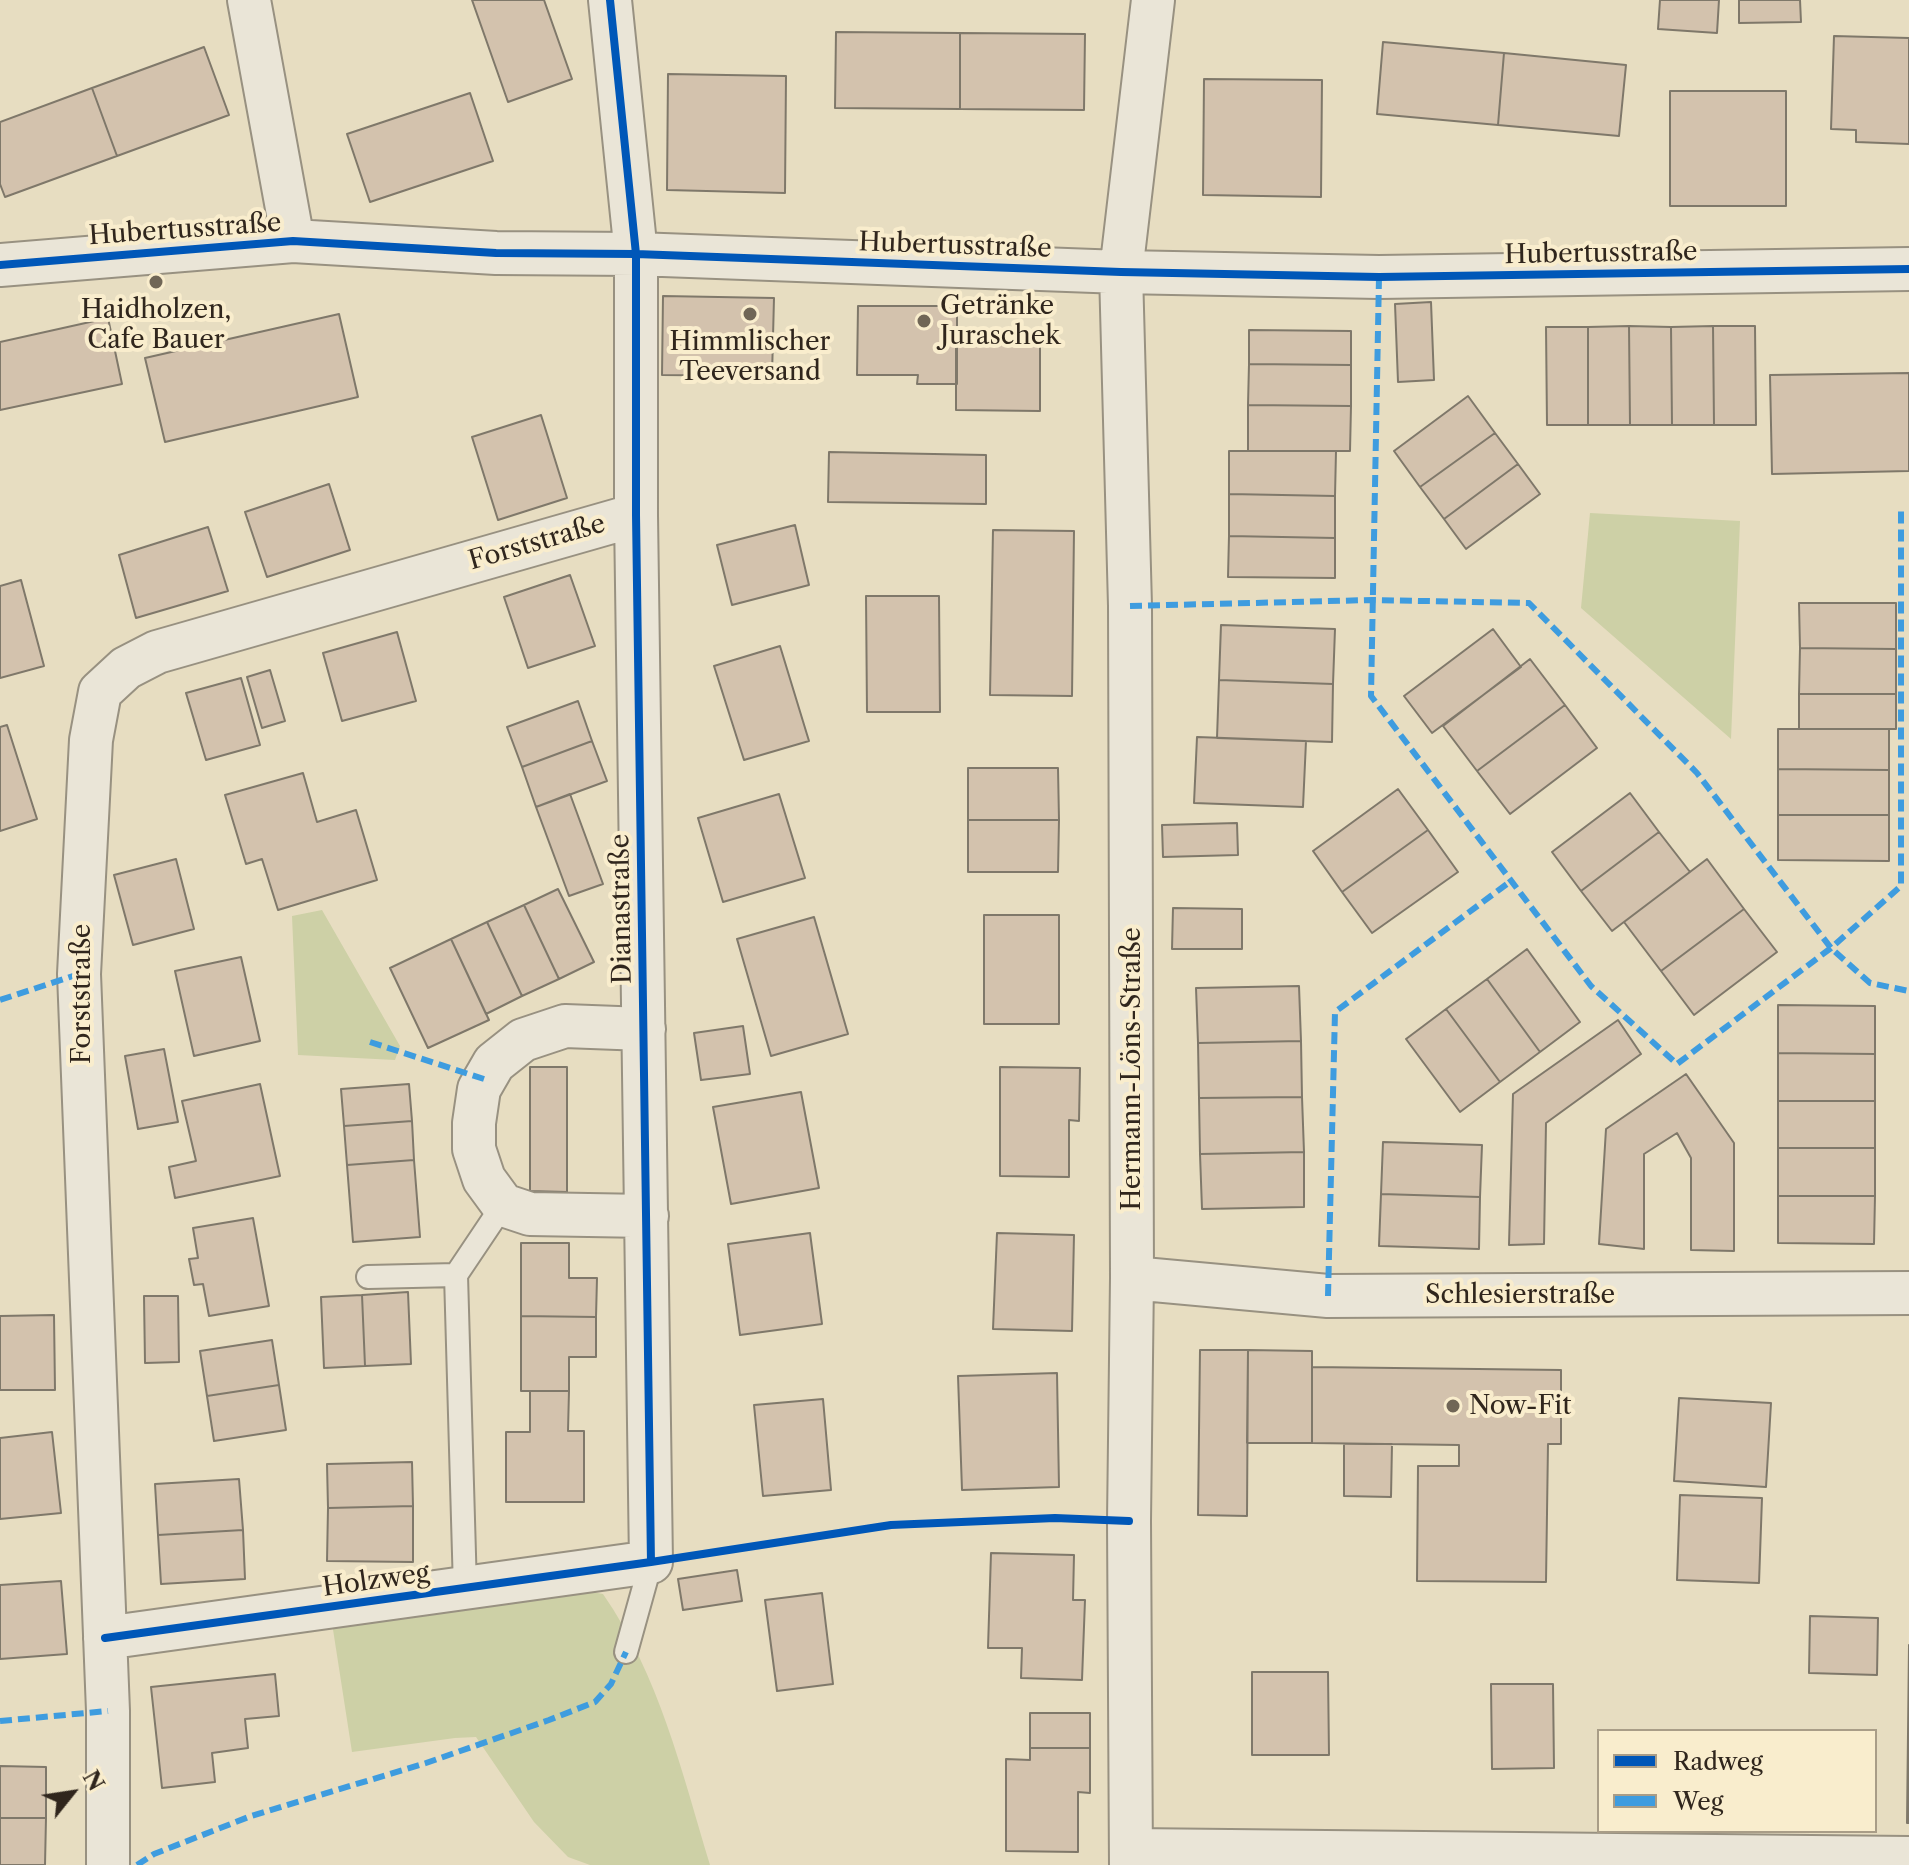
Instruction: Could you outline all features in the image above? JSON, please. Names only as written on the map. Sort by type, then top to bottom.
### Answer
[{"type":"street","points":[[249,0],[293,241]]},
{"type":"street","name":"Dianastraße","points":[[610,0],[636,254],[636,515],[651,1562]]},
{"type":"street","name":"Hermann-Löns-Straße","points":[[1132,1858],[1129,1521],[1132,1278],[1130,606],[1121,272],[1153,0]]},
{"type":"street","name":"Hubertusstraße","points":[[0,265],[293,241],[496,253],[636,254],[1121,272],[1379,277],[1909,269]]},
{"type":"street","name":"Forststraße","points":[[108,1865],[108,1711],[79,974],[91,740],[100,692],[126,668],[157,652],[636,515]]},
{"type":"street","points":[[644,1029],[565,1026],[523,1040],[494,1063],[479,1089],[474,1149],[484,1179],[503,1205],[530,1214],[647,1216]]},
{"type":"street","name":"Schlesierstraße","points":[[1132,1278],[1328,1296],[1909,1293]]},
{"type":"street","name":"Holzweg","points":[[105,1638],[651,1562]]},
{"type":"street","points":[[1132,1858],[1909,1858]]},
{"type":"lane","points":[[465,1589],[456,1275],[503,1205]]},
{"type":"lane","points":[[368,1277],[456,1275]]},
{"type":"lane","points":[[626,1652],[651,1562]]},
{"type":"green space","points":[[1590,513],[1740,521],[1731,739],[1581,608]]},
{"type":"green space","points":[[322,910],[400,1046],[395,1060],[298,1055],[292,916]]},
{"type":"green space","points":[[576,1589],[603,1594],[639,1657],[679,1760],[710,1865],[590,1865],[568,1857],[534,1822],[476,1737],[352,1752],[332,1623]]},
{"type":"building","points":[[472,0],[544,0],[572,79],[508,102]]},
{"type":"building","points":[[1660,0],[1719,0],[1717,33],[1658,29]]},
{"type":"building","points":[[1739,0],[1800,0],[1801,22],[1739,23]]},
{"type":"building","points":[[836,32],[960,33],[960,109],[835,108]]},
{"type":"building","points":[[960,33],[1085,34],[1084,110],[960,109]]},
{"type":"building","points":[[1834,36],[1909,38],[1909,144],[1856,142],[1856,130],[1831,129]]},
{"type":"building","points":[[1383,42],[1504,53],[1498,125],[1377,114]]},
{"type":"building","points":[[204,47],[229,115],[117,156],[92,88]]},
{"type":"building","points":[[1504,53],[1626,65],[1619,136],[1498,125]]},
{"type":"building","points":[[668,74],[786,76],[785,193],[667,190]]},
{"type":"building","points":[[1204,79],[1322,80],[1321,197],[1203,195]]},
{"type":"building","points":[[92,88],[117,156],[5,197],[0,184],[0,122]]},
{"type":"building","points":[[1670,91],[1786,91],[1786,206],[1670,206]]},
{"type":"building","points":[[470,93],[493,161],[370,202],[347,134]]},
{"type":"building","points":[[663,296],[774,298],[772,376],[662,375]]},
{"type":"building","points":[[1431,302],[1434,380],[1398,382],[1395,304]]},
{"type":"building","points":[[858,306],[957,306],[957,384],[917,384],[918,375],[857,375]]},
{"type":"building","points":[[339,314],[358,397],[165,442],[145,358]]},
{"type":"building","points":[[108,318],[122,384],[0,410],[0,342]]},
{"type":"building","points":[[1629,326],[1671,327],[1672,425],[1630,425]]},
{"type":"building","points":[[1629,326],[1630,425],[1588,425],[1588,327]]},
{"type":"building","points":[[1713,326],[1755,326],[1756,425],[1714,425]]},
{"type":"building","points":[[1713,326],[1714,425],[1672,425],[1671,327]]},
{"type":"building","points":[[1546,327],[1588,327],[1588,425],[1547,425]]},
{"type":"building","points":[[1249,330],[1351,331],[1351,365],[1249,364]]},
{"type":"building","points":[[956,335],[1040,335],[1040,411],[956,410]]},
{"type":"building","points":[[1249,364],[1351,365],[1351,406],[1248,405]]},
{"type":"building","points":[[1909,373],[1909,471],[1772,474],[1770,375]]},
{"type":"building","points":[[1468,396],[1495,433],[1420,487],[1394,451]]},
{"type":"building","points":[[1248,405],[1351,406],[1350,451],[1248,451]]},
{"type":"building","points":[[541,415],[567,498],[498,520],[472,437]]},
{"type":"building","points":[[1495,433],[1518,464],[1444,519],[1420,487]]},
{"type":"building","points":[[1229,451],[1336,451],[1335,496],[1229,494]]},
{"type":"building","points":[[829,452],[986,455],[986,504],[828,502]]},
{"type":"building","points":[[1518,464],[1540,494],[1466,549],[1444,519]]},
{"type":"building","points":[[329,484],[350,550],[267,577],[245,512]]},
{"type":"building","points":[[1229,494],[1335,496],[1335,538],[1229,536]]},
{"type":"building","points":[[795,525],[809,585],[732,605],[717,545]]},
{"type":"building","points":[[208,527],[228,591],[136,618],[119,555]]},
{"type":"building","points":[[993,530],[1074,531],[1072,696],[990,695]]},
{"type":"building","points":[[1229,536],[1335,538],[1335,578],[1228,577]]},
{"type":"building","points":[[570,575],[595,646],[528,668],[504,597]]},
{"type":"building","points":[[21,580],[44,666],[0,678],[0,586]]},
{"type":"building","points":[[866,596],[939,596],[940,712],[867,712]]},
{"type":"building","points":[[1799,603],[1896,603],[1896,649],[1800,648]]},
{"type":"building","points":[[1221,625],[1335,629],[1333,684],[1219,680]]},
{"type":"building","points":[[1493,629],[1521,667],[1432,733],[1404,696]]},
{"type":"building","points":[[397,632],[416,701],[342,721],[323,653]]},
{"type":"building","points":[[780,646],[809,741],[744,760],[714,666]]},
{"type":"building","points":[[1800,648],[1896,649],[1896,694],[1799,694]]},
{"type":"building","points":[[1530,659],[1565,705],[1477,771],[1443,726]]},
{"type":"building","points":[[270,670],[285,721],[262,728],[247,677]]},
{"type":"building","points":[[241,678],[260,745],[206,760],[186,693]]},
{"type":"building","points":[[1219,680],[1333,684],[1332,742],[1217,738]]},
{"type":"building","points":[[1799,694],[1896,694],[1896,729],[1799,729]]},
{"type":"building","points":[[578,701],[592,741],[522,767],[507,727]]},
{"type":"building","points":[[1565,705],[1597,748],[1510,814],[1477,771]]},
{"type":"building","points":[[7,725],[37,819],[0,831],[0,727]]},
{"type":"building","points":[[1778,729],[1889,729],[1889,770],[1778,769]]},
{"type":"building","points":[[1197,737],[1306,741],[1303,807],[1194,803]]},
{"type":"building","points":[[592,741],[607,781],[536,807],[522,767]]},
{"type":"building","points":[[968,768],[1058,768],[1059,820],[968,820]]},
{"type":"building","points":[[1778,769],[1889,770],[1889,815],[1778,815]]},
{"type":"building","points":[[303,773],[317,822],[356,810],[377,880],[278,910],[262,859],[246,864],[225,795]]},
{"type":"building","points":[[1398,789],[1428,830],[1342,892],[1313,851]]},
{"type":"building","points":[[1630,793],[1659,832],[1581,891],[1552,852]]},
{"type":"building","points":[[570,794],[603,884],[569,896],[536,807]]},
{"type":"building","points":[[779,794],[805,878],[723,902],[698,818]]},
{"type":"building","points":[[1778,815],[1889,815],[1889,861],[1778,860]]},
{"type":"building","points":[[968,820],[1059,820],[1058,872],[968,872]]},
{"type":"building","points":[[1237,823],[1238,855],[1163,857],[1162,825]]},
{"type":"building","points":[[1428,830],[1458,872],[1372,933],[1342,892]]},
{"type":"building","points":[[1659,832],[1690,872],[1612,931],[1581,891]]},
{"type":"building","points":[[176,859],[194,929],[133,945],[114,875]]},
{"type":"building","points":[[1707,859],[1744,909],[1661,971],[1624,922]]},
{"type":"building","points":[[558,889],[594,962],[559,979],[524,905]]},
{"type":"building","points":[[524,905],[559,979],[522,996],[487,922]]},
{"type":"building","points":[[1173,908],[1242,909],[1242,949],[1172,949]]},
{"type":"building","points":[[1744,909],[1777,952],[1694,1015],[1661,971]]},
{"type":"building","points":[[984,915],[1059,915],[1059,1024],[984,1024]]},
{"type":"building","points":[[814,917],[848,1034],[771,1056],[737,939]]},
{"type":"building","points":[[487,922],[522,996],[486,1014],[451,939]]},
{"type":"building","points":[[451,939],[489,1020],[428,1048],[390,968]]},
{"type":"building","points":[[1527,949],[1580,1022],[1540,1052],[1487,979]]},
{"type":"building","points":[[241,957],[260,1041],[194,1056],[175,971]]},
{"type":"building","points":[[1487,979],[1540,1052],[1500,1082],[1446,1009]]},
{"type":"building","points":[[1299,986],[1301,1041],[1198,1043],[1196,988]]},
{"type":"building","points":[[1778,1005],[1875,1006],[1875,1054],[1778,1053]]},
{"type":"building","points":[[1446,1009],[1500,1082],[1460,1112],[1406,1039]]},
{"type":"building","points":[[1618,1020],[1641,1054],[1546,1123],[1544,1244],[1509,1245],[1513,1094]]},
{"type":"building","points":[[743,1026],[750,1074],[701,1080],[694,1033]]},
{"type":"building","points":[[1301,1041],[1302,1097],[1199,1098],[1198,1043]]},
{"type":"building","points":[[164,1049],[178,1122],[138,1129],[125,1056]]},
{"type":"building","points":[[1778,1053],[1875,1054],[1875,1101],[1778,1101]]},
{"type":"building","points":[[530,1067],[567,1067],[567,1192],[530,1191]]},
{"type":"building","points":[[1000,1067],[1080,1068],[1079,1121],[1069,1120],[1069,1177],[1000,1176]]},
{"type":"building","points":[[1686,1074],[1734,1143],[1734,1251],[1691,1250],[1691,1158],[1677,1133],[1644,1154],[1644,1249],[1599,1244],[1606,1129]]},
{"type":"building","points":[[260,1084],[280,1176],[175,1198],[169,1167],[196,1161],[182,1101]]},
{"type":"building","points":[[409,1084],[412,1121],[344,1126],[341,1089]]},
{"type":"building","points":[[801,1092],[819,1188],[731,1204],[713,1107]]},
{"type":"building","points":[[1302,1097],[1304,1152],[1200,1154],[1199,1098]]},
{"type":"building","points":[[1778,1101],[1875,1101],[1875,1148],[1778,1148]]},
{"type":"building","points":[[412,1121],[414,1160],[347,1165],[344,1126]]},
{"type":"building","points":[[1383,1142],[1482,1145],[1480,1197],[1381,1194]]},
{"type":"building","points":[[1778,1148],[1875,1148],[1875,1196],[1778,1196]]},
{"type":"building","points":[[1304,1152],[1304,1207],[1202,1209],[1200,1154]]},
{"type":"building","points":[[414,1160],[420,1237],[353,1242],[347,1165]]},
{"type":"building","points":[[1381,1194],[1480,1197],[1479,1249],[1379,1246]]},
{"type":"building","points":[[1778,1196],[1875,1196],[1874,1244],[1778,1243]]},
{"type":"building","points":[[253,1218],[269,1306],[209,1316],[203,1284],[194,1285],[189,1259],[198,1258],[193,1228]]},
{"type":"building","points":[[810,1233],[822,1324],[740,1335],[728,1244]]},
{"type":"building","points":[[997,1233],[1074,1235],[1072,1331],[993,1329]]},
{"type":"building","points":[[521,1243],[569,1243],[569,1278],[597,1278],[596,1317],[521,1316]]},
{"type":"building","points":[[408,1292],[411,1364],[365,1366],[362,1295]]},
{"type":"building","points":[[362,1295],[365,1366],[324,1368],[321,1297]]},
{"type":"building","points":[[144,1296],[178,1296],[179,1362],[145,1363]]},
{"type":"building","points":[[54,1315],[55,1390],[0,1390],[0,1316]]},
{"type":"building","points":[[521,1316],[596,1317],[596,1357],[569,1357],[569,1391],[521,1391]]},
{"type":"building","points":[[272,1340],[279,1385],[207,1396],[200,1351]]},
{"type":"building","points":[[1200,1350],[1248,1350],[1247,1516],[1198,1515]]},
{"type":"building","points":[[1248,1350],[1312,1351],[1312,1443],[1247,1443]]},
{"type":"building","points":[[1312,1367],[1561,1370],[1561,1444],[1548,1444],[1546,1582],[1417,1581],[1418,1466],[1459,1466],[1459,1445],[1312,1443]]},
{"type":"building","points":[[1057,1373],[1059,1487],[962,1490],[958,1376]]},
{"type":"building","points":[[279,1385],[286,1430],[214,1441],[207,1396]]},
{"type":"building","points":[[530,1391],[569,1391],[568,1431],[584,1431],[584,1502],[506,1502],[506,1432],[530,1432]]},
{"type":"building","points":[[1679,1398],[1771,1403],[1766,1487],[1674,1481]]},
{"type":"building","points":[[823,1399],[831,1490],[763,1496],[754,1405]]},
{"type":"building","points":[[52,1432],[61,1513],[0,1519],[0,1438]]},
{"type":"building","points":[[1344,1444],[1392,1444],[1391,1497],[1344,1496]]},
{"type":"building","points":[[412,1462],[413,1506],[328,1508],[327,1464]]},
{"type":"building","points":[[239,1479],[243,1530],[158,1535],[155,1484]]},
{"type":"building","points":[[1680,1495],[1762,1498],[1759,1583],[1677,1580]]},
{"type":"building","points":[[413,1506],[413,1562],[327,1561],[328,1508]]},
{"type":"building","points":[[243,1530],[245,1579],[161,1584],[158,1535]]},
{"type":"building","points":[[991,1553],[1074,1555],[1073,1600],[1085,1600],[1082,1680],[1021,1678],[1022,1648],[988,1648]]},
{"type":"building","points":[[737,1570],[742,1601],[683,1610],[678,1579]]},
{"type":"building","points":[[61,1581],[67,1654],[0,1659],[0,1585]]},
{"type":"building","points":[[822,1593],[833,1684],[777,1691],[765,1600]]},
{"type":"building","points":[[1810,1616],[1878,1618],[1877,1675],[1809,1673]]},
{"type":"building","points":[[1909,1645],[1909,1823],[1907,1823]]},
{"type":"building","points":[[1252,1672],[1328,1672],[1329,1755],[1252,1755]]},
{"type":"building","points":[[275,1674],[279,1716],[245,1719],[248,1748],[212,1753],[215,1782],[162,1788],[151,1687]]},
{"type":"building","points":[[1491,1684],[1553,1684],[1554,1768],[1492,1769]]},
{"type":"building","points":[[1030,1713],[1090,1713],[1090,1748],[1030,1748]]},
{"type":"building","points":[[1030,1748],[1090,1748],[1090,1793],[1078,1792],[1078,1852],[1006,1851],[1006,1759],[1030,1760]]},
{"type":"building","points":[[0,1766],[46,1767],[46,1818],[0,1818]]},
{"type":"building","points":[[0,1818],[46,1818],[45,1865],[0,1865]]},
{"type":"marked path","points":[[1379,277],[1371,696],[1591,986],[1677,1064],[1831,948],[1901,886],[1901,508]]},
{"type":"marked path","points":[[1130,606],[1372,600],[1529,603],[1697,773],[1831,948],[1870,983],[1909,991]]},
{"type":"marked path","points":[[1328,1296],[1335,1012],[1511,881]]},
{"type":"marked path","points":[[0,1000],[79,974]]},
{"type":"marked path","points":[[370,1042],[484,1079]]},
{"type":"marked path","points":[[137,1865],[154,1854],[251,1816],[426,1763],[595,1702],[611,1684],[626,1652]]},
{"type":"marked path","points":[[0,1721],[108,1711]]},
{"type":"cycle path","points":[[610,0],[636,254],[636,515],[651,1562]]},
{"type":"cycle path","points":[[0,265],[293,241],[496,253],[636,254],[1121,272],[1379,277],[1909,269]]},
{"type":"cycle path","points":[[105,1638],[651,1562],[891,1525],[1055,1518],[1129,1521]]},
{"type":"place","name":"Haidholzen, Cafe Bauer","points":[[156,282]]},
{"type":"place","name":"Himmlischer Teeversand","points":[[750,314]]},
{"type":"place","name":"Getränke Juraschek","points":[[924,321]]},
{"type":"place","name":"Now-Fit","points":[[1453,1406]]}]
